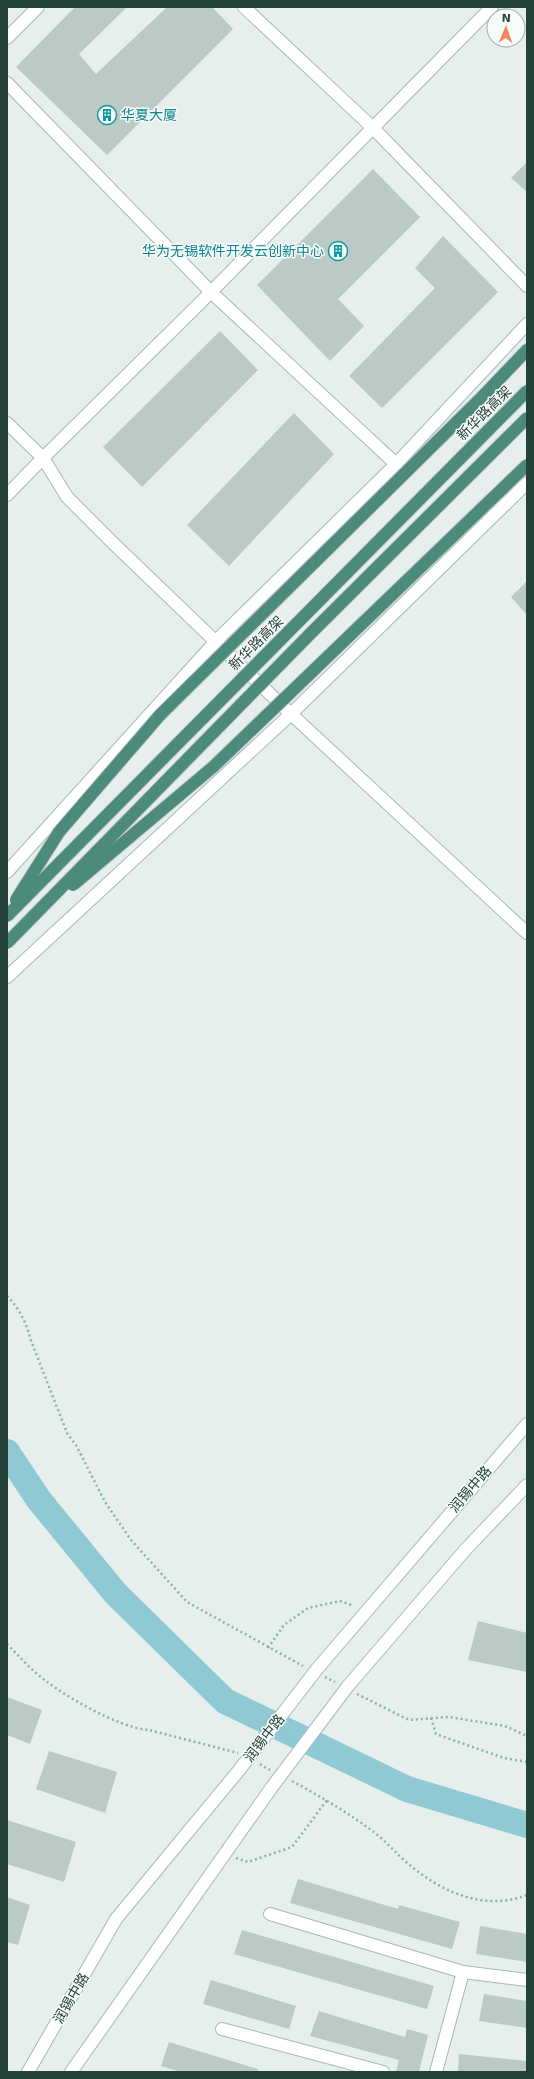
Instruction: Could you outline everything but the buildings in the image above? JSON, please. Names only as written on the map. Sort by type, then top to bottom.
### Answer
[{"type":"highway","points":[[7,916],[59,832],[160,715],[483,396],[527,350]]},
{"type":"highway","name":"新华路高架","points":[[7,916],[527,391]]},
{"type":"highway","points":[[7,943],[310,634],[527,418]]},
{"type":"highway","points":[[16,934],[213,767],[527,465]]},
{"type":"main road","points":[[7,38],[38,7]]},
{"type":"main road","points":[[244,7],[373,128],[527,286]]},
{"type":"main road","points":[[7,495],[211,292],[492,7]]},
{"type":"main road","points":[[7,83],[211,292],[396,464]]},
{"type":"main road","points":[[7,872],[216,642],[396,464],[527,324]]},
{"type":"main road","points":[[7,423],[43,458],[67,497],[291,714],[527,933]]},
{"type":"main road","points":[[7,977],[291,714],[527,483]]},
{"type":"main road","name":"润锡中路","points":[[28,2072],[116,1919],[240,1769],[366,1611],[527,1424]]},
{"type":"main road","points":[[71,2072],[224,1854],[346,1687],[466,1549],[527,1485]]},
{"type":"main road","points":[[270,1914],[463,1972],[527,1980]]},
{"type":"main road","points":[[436,2072],[463,1972]]},
{"type":"main road","points":[[222,2029],[383,2072]]},
{"type":"path","points":[[7,1296],[13,1302],[28,1328],[30,1338],[67,1433],[76,1445],[105,1502],[130,1540],[187,1602],[268,1648],[409,1720],[449,1717],[505,1726],[527,1736]]},
{"type":"path","points":[[268,1648],[284,1625],[308,1608],[340,1601],[366,1611]]},
{"type":"path","points":[[431,1718],[436,1734],[504,1758],[527,1762]]},
{"type":"path","points":[[224,1854],[248,1862],[292,1847],[327,1800]]},
{"type":"waterway","points":[[7,1452],[39,1500],[116,1594],[225,1701],[407,1789],[527,1825]]},
{"type":"place","name":"华夏大厦","points":[[107,115]]},
{"type":"place","name":"华为无锡软件开发云创新中心","points":[[338,251]]}]
